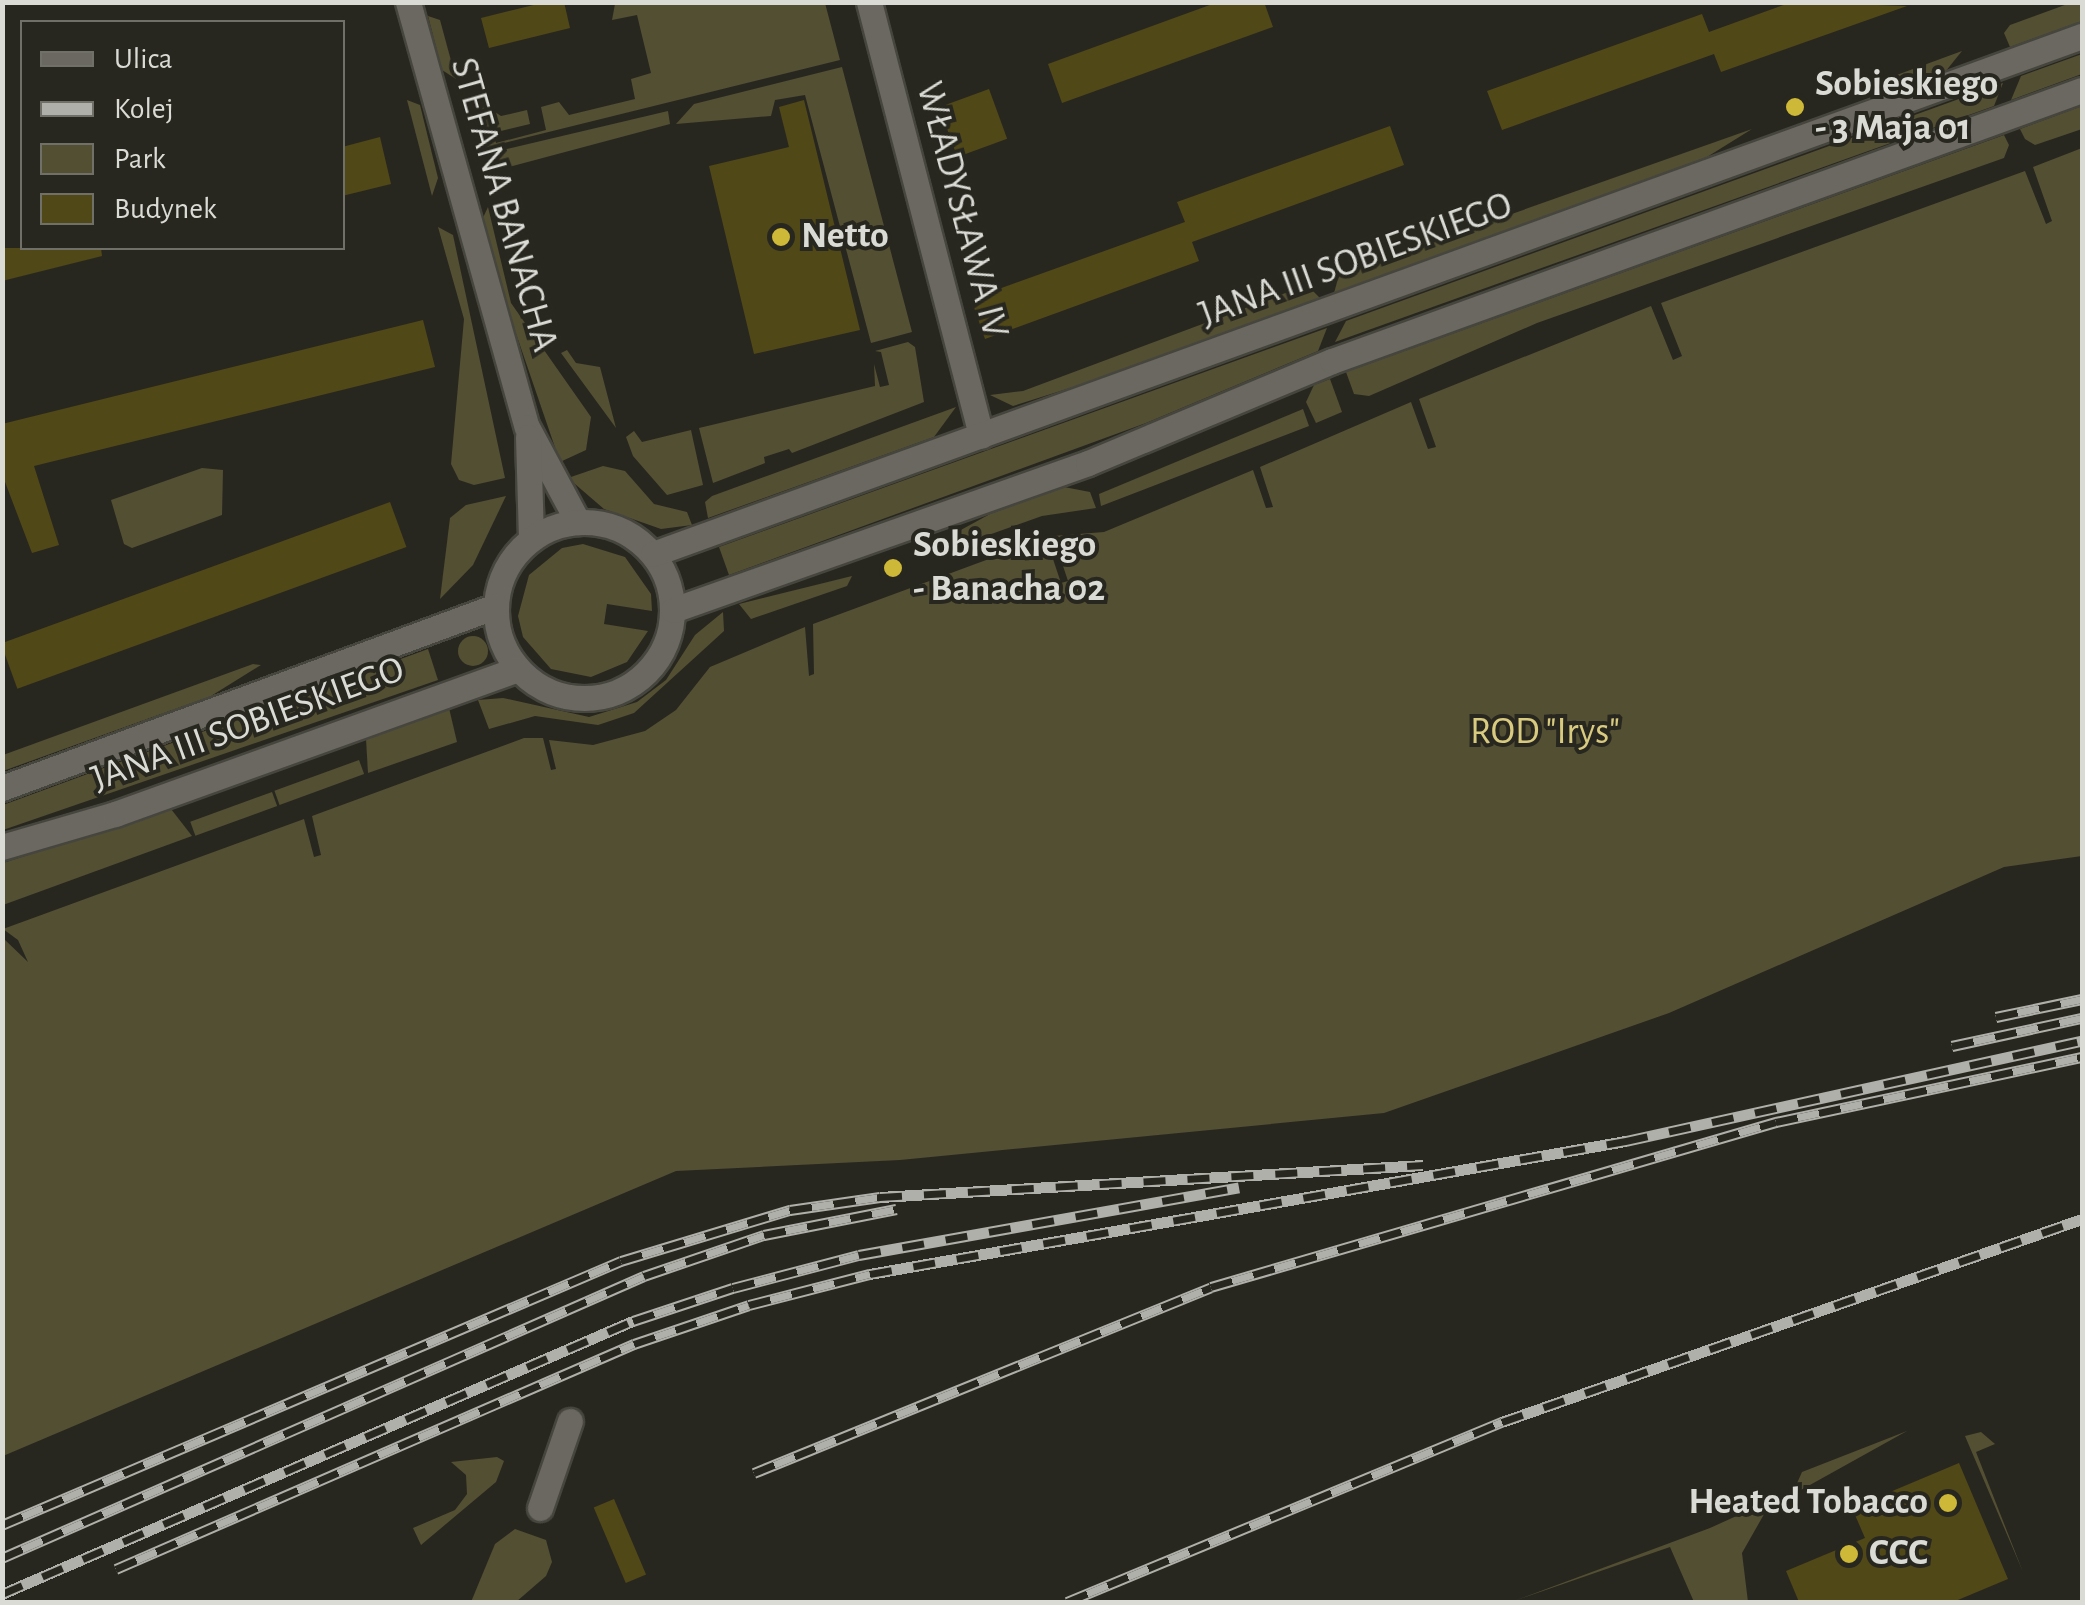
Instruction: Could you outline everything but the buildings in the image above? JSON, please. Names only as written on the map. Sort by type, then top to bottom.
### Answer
[{"type":"street","name":"STEFANA BANACHA","points":[[408,2],[528,428],[578,522]]},
{"type":"street","name":"WŁADYSŁAWA IV","points":[[869,2],[981,436]]},
{"type":"street","name":"JANA III SOBIESKIEGO","points":[[653,554],[2082,36]]},
{"type":"street","points":[[673,610],[1088,463],[1332,362],[2082,90]]},
{"type":"street","name":"STEFANA BANACHA","points":[[528,428],[531,539]]},
{"type":"street","points":[[578,522],[619,529],[653,554],[673,610],[660,656],[646,674],[612,695],[561,696],[517,669],[501,639],[496,606],[500,581],[531,539],[578,522]]},
{"type":"street","name":"JANA III SOBIESKIEGO","points":[[2,788],[496,606]]},
{"type":"street","name":"JANA III SOBIESKIEGO","points":[[2,847],[115,814],[517,669]]},
{"type":"street","points":[[540,1508],[570,1422]]},
{"type":"green space","points":[[2073,2],[2082,3],[2082,21],[2010,47],[2004,33],[2010,25]]},
{"type":"green space","points":[[825,3],[840,60],[484,148],[474,109],[486,106],[501,116],[527,110],[530,124],[493,133],[496,143],[546,130],[541,107],[559,102],[569,115],[635,99],[631,79],[651,73],[637,15],[612,20],[615,4]]},
{"type":"green space","points":[[428,16],[440,20],[456,79],[442,70]]},
{"type":"green space","points":[[1962,51],[1945,72],[1845,94]]},
{"type":"green space","points":[[2082,54],[2082,74],[2011,100],[2021,76]]},
{"type":"green space","points":[[842,67],[912,332],[871,343],[805,95],[775,100],[771,116],[676,124],[694,104]]},
{"type":"green space","points":[[2003,83],[1994,106],[1335,342],[1346,321]]},
{"type":"green space","points":[[407,100],[420,105],[438,178],[432,196]]},
{"type":"green space","points":[[2082,106],[2082,129],[2035,145],[2025,139],[2020,129]]},
{"type":"green space","points":[[668,111],[670,124],[490,172],[486,154]]},
{"type":"green space","points":[[1752,129],[1707,157],[1334,293],[1339,275]]},
{"type":"green space","points":[[2004,135],[2009,145],[2004,158],[1537,323],[1369,396],[1354,394],[1346,372]]},
{"type":"green space","name":"ROD \"Irys\"","points":[[2082,148],[2082,856],[2004,867],[1669,1013],[1384,1113],[900,1160],[676,1171],[3,1456],[3,938],[28,962],[18,940],[3,929],[304,819],[314,857],[321,855],[312,816],[524,738],[543,738],[551,770],[556,769],[549,740],[593,745],[645,731],[676,710],[710,667],[805,627],[809,676],[814,674],[813,624],[1046,538],[1061,583],[1068,581],[1053,536],[1104,532],[1253,470],[1266,508],[1273,507],[1260,467],[1411,402],[1428,449],[1436,447],[1419,399],[1651,306],[1673,360],[1682,356],[1661,303],[2025,171],[2046,224],[2052,221],[2033,167]]},
{"type":"green space","points":[[488,207],[511,303],[591,417],[586,450],[560,462],[481,222]]},
{"type":"green space","points":[[438,227],[453,235],[505,478],[474,485],[459,480],[451,464],[464,319]]},
{"type":"green space","points":[[1307,285],[1320,298],[1086,383],[1013,406],[990,395],[1023,391]]},
{"type":"green space","points":[[1327,328],[1318,351],[1146,423],[729,575],[719,547]]},
{"type":"green space","points":[[908,342],[915,347],[924,402],[792,453],[789,449],[764,457],[765,463],[713,483],[699,428],[875,386],[874,364],[880,387],[889,385],[881,352],[875,351]]},
{"type":"green space","points":[[567,350],[576,363],[600,367],[616,428],[561,353]]},
{"type":"green space","points":[[1330,379],[1342,412],[1316,423],[1306,402],[1314,385]]},
{"type":"green space","points":[[956,407],[934,437],[708,518],[705,502],[712,496]]},
{"type":"green space","points":[[1303,409],[1309,426],[1101,506],[1099,494]]},
{"type":"green space","points":[[691,430],[703,485],[667,495],[633,456],[626,437],[634,431],[642,442]]},
{"type":"green space","points":[[603,466],[625,471],[654,504],[687,512],[692,525],[661,529],[604,509],[568,478]]},
{"type":"green space","points":[[202,468],[223,470],[222,515],[132,548],[124,544],[111,500]]},
{"type":"green space","points":[[1064,487],[1090,492],[1096,508],[1042,516],[938,553],[928,548],[990,514]]},
{"type":"green space","points":[[506,496],[473,565],[440,599],[450,518],[466,505]]},
{"type":"green space","points":[[583,544],[625,557],[651,594],[652,611],[607,604],[604,624],[648,631],[627,662],[591,677],[551,669],[523,637],[518,616],[529,575],[562,548]]},
{"type":"green space","points":[[852,576],[847,586],[751,619],[739,604]]},
{"type":"green space","points":[[723,612],[724,631],[634,713],[598,725],[535,716],[489,729],[478,700],[503,698],[589,717],[637,702],[666,680],[695,635]]},
{"type":"green space","points":[[473,636],[484,640],[488,651],[484,662],[473,666],[462,662],[458,651],[462,640]]},
{"type":"green space","points":[[428,649],[438,680],[3,830],[3,805]]},
{"type":"green space","points":[[253,664],[261,665],[211,696],[3,771],[3,755]]},
{"type":"green space","points":[[449,708],[457,742],[368,773],[366,739]]},
{"type":"green space","points":[[359,760],[364,774],[280,805],[274,791]]},
{"type":"green space","points":[[272,792],[277,806],[195,836],[190,822]]},
{"type":"green space","points":[[171,809],[192,836],[3,905],[3,863]]},
{"type":"green space","points":[[1907,1431],[1767,1509],[1742,1553],[1748,1602],[1694,1602],[1670,1547],[1511,1602],[1710,1528],[1794,1490],[1802,1472]]},
{"type":"green space","points":[[1981,1432],[1995,1444],[1976,1452],[2023,1572],[1965,1436]]},
{"type":"green space","points":[[497,1457],[504,1461],[496,1482],[421,1545],[413,1528],[455,1510],[467,1494],[466,1475],[451,1462]]},
{"type":"green space","points":[[515,1529],[546,1540],[552,1562],[546,1576],[516,1602],[471,1602],[495,1544]]},
{"type":"railway","points":[[1996,1017],[2082,999]]},
{"type":"railway","points":[[1952,1046],[2082,1018]]},
{"type":"railway","points":[[116,1569],[634,1344],[749,1305],[870,1274],[1626,1141],[2082,1041]]},
{"type":"railway","points":[[754,1473],[1211,1287],[1776,1122],[2082,1057]]},
{"type":"railway","points":[[2,1525],[621,1261],[790,1210],[880,1197],[1423,1165]]},
{"type":"railway","points":[[2,1594],[633,1321],[733,1288],[859,1255],[1239,1187]]},
{"type":"railway","points":[[2,1558],[644,1276],[764,1235],[896,1209]]},
{"type":"railway","points":[[1067,1602],[1502,1422],[2082,1219]]},
{"type":"place","name":"Sobieskiego - 3 Maja 01","points":[[1795,107]]},
{"type":"place","name":"Netto","points":[[781,237]]},
{"type":"place","name":"Sobieskiego - Banacha 02","points":[[893,568]]},
{"type":"place","name":"Heated Tobacco","points":[[1948,1503]]},
{"type":"place","name":"CCC","points":[[1849,1554]]}]
